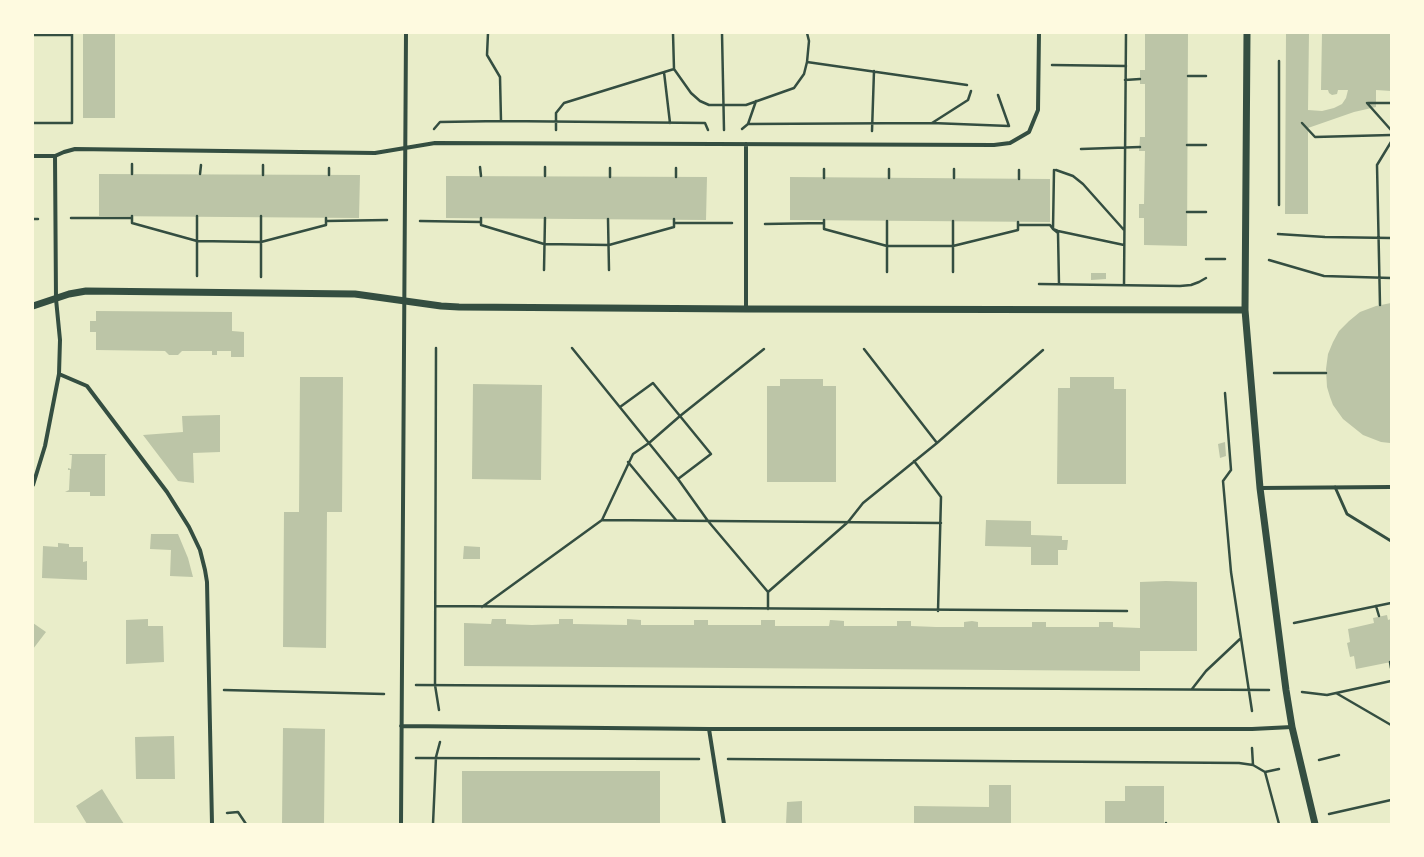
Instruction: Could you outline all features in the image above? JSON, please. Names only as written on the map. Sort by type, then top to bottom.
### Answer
[{"type":"street","points":[[401,824],[406,33]]},
{"type":"street","points":[[33,156],[55,156],[75,149],[375,153],[435,143],[994,145],[1010,143],[1029,132],[1038,110],[1039,33]]},
{"type":"street","points":[[1247,33],[1245,310],[1260,488],[1286,690],[1292,727],[1314,821]]},
{"type":"street","points":[[746,144],[746,309]]},
{"type":"street","points":[[33,486],[45,446],[59,374],[60,340],[56,299],[55,156]]},
{"type":"street","points":[[33,306],[77,292],[86,291],[368,294],[405,301],[459,307],[1245,310]]},
{"type":"street","points":[[59,374],[87,386],[168,492],[196,540],[203,559],[207,582],[212,824]]},
{"type":"street","points":[[1260,488],[1391,487]]},
{"type":"street","points":[[401,726],[709,729],[1252,729],[1292,727]]},
{"type":"street","points":[[709,729],[724,824]]},
{"type":"lane","points":[[1335,487],[1347,514],[1391,541]]},
{"type":"path","points":[[488,33],[487,55],[500,78],[500,121]]},
{"type":"path","points":[[673,33],[674,69],[691,93],[700,101],[709,106],[746,105],[794,88],[804,74],[807,62],[807,33]]},
{"type":"path","points":[[722,33],[724,134]]},
{"type":"path","points":[[1124,285],[1126,33]]},
{"type":"path","points":[[33,35],[72,34],[72,123],[33,123]]},
{"type":"path","points":[[1279,61],[1279,205]]},
{"type":"path","points":[[807,62],[967,85]]},
{"type":"path","points":[[1039,64],[1126,66]]},
{"type":"path","points":[[556,134],[556,113],[564,103],[674,69]]},
{"type":"path","points":[[664,72],[670,123]]},
{"type":"path","points":[[872,137],[874,72]]},
{"type":"path","points":[[1188,76],[1206,76]]},
{"type":"path","points":[[1126,80],[1140,79]]},
{"type":"path","points":[[932,123],[968,100],[971,90]]},
{"type":"path","points":[[998,95],[1009,126],[1013,129]]},
{"type":"path","points":[[736,133],[748,124],[756,101]]},
{"type":"path","points":[[1391,103],[1367,103],[1391,130]]},
{"type":"path","points":[[434,129],[440,122],[500,121],[705,123],[710,133]]},
{"type":"path","points":[[748,124],[932,123],[1009,126]]},
{"type":"path","points":[[1302,123],[1315,137],[1391,136]]},
{"type":"path","points":[[1380,305],[1376,165],[1391,142]]},
{"type":"path","points":[[1187,145],[1206,145]]},
{"type":"path","points":[[1081,149],[1140,147]]},
{"type":"path","points":[[132,162],[132,174]]},
{"type":"path","points":[[200,174],[201,163]]},
{"type":"path","points":[[263,163],[264,175]]},
{"type":"path","points":[[329,164],[329,175]]},
{"type":"path","points":[[480,167],[481,176]]},
{"type":"path","points":[[545,167],[545,176]]},
{"type":"path","points":[[610,168],[610,176]]},
{"type":"path","points":[[676,168],[676,177]]},
{"type":"path","points":[[824,169],[824,178]]},
{"type":"path","points":[[889,169],[889,178]]},
{"type":"path","points":[[954,170],[954,178]]},
{"type":"path","points":[[1019,170],[1019,179]]},
{"type":"path","points":[[1053,229],[1055,170],[1072,176],[1083,184],[1124,230]]},
{"type":"path","points":[[1187,212],[1206,212]]},
{"type":"path","points":[[196,216],[196,277]]},
{"type":"path","points":[[261,216],[261,277]]},
{"type":"path","points":[[71,218],[132,217],[132,223],[197,241],[261,242],[326,225],[326,219],[387,220]]},
{"type":"path","points":[[544,218],[544,270]]},
{"type":"path","points":[[33,219],[38,219]]},
{"type":"path","points":[[608,219],[608,270]]},
{"type":"path","points":[[420,221],[481,220],[481,225],[544,244],[609,245],[674,226],[674,221],[732,223]]},
{"type":"path","points":[[887,221],[887,272]]},
{"type":"path","points":[[953,221],[953,272]]},
{"type":"path","points":[[765,224],[824,222],[824,229],[887,246],[953,246],[1018,230],[1018,223],[1050,225],[1058,234],[1059,284]]},
{"type":"path","points":[[1053,229],[1124,245]]},
{"type":"path","points":[[1278,234],[1325,237],[1391,238]]},
{"type":"path","points":[[1206,259],[1225,259]]},
{"type":"path","points":[[1269,260],[1324,276],[1391,278]]},
{"type":"path","points":[[1039,284],[1191,285],[1206,278]]},
{"type":"path","points":[[436,348],[435,685],[439,710]]},
{"type":"path","points":[[572,348],[678,479],[708,521],[768,592],[768,609]]},
{"type":"path","points":[[482,607],[602,520],[633,454],[649,444],[680,416],[764,349]]},
{"type":"path","points":[[864,349],[937,443]]},
{"type":"path","points":[[768,592],[848,522],[863,503],[937,443],[1043,350]]},
{"type":"path","points":[[1274,373],[1326,373]]},
{"type":"path","points":[[620,407],[653,383],[711,454],[678,479]]},
{"type":"path","points":[[1225,394],[1231,470],[1223,481],[1230,572],[1252,711]]},
{"type":"path","points":[[914,461],[941,497],[938,611]]},
{"type":"path","points":[[628,462],[676,520]]},
{"type":"path","points":[[602,520],[941,523]]},
{"type":"path","points":[[1278,627],[1391,603]]},
{"type":"path","points":[[436,606],[938,611],[1127,611]]},
{"type":"path","points":[[1376,606],[1379,616]]},
{"type":"path","points":[[1192,689],[1206,671],[1240,638]]},
{"type":"path","points":[[1390,662],[1391,668]]},
{"type":"path","points":[[402,685],[1286,690],[1327,695],[1391,681]]},
{"type":"path","points":[[209,689],[384,694]]},
{"type":"path","points":[[1336,693],[1391,725]]},
{"type":"path","points":[[433,824],[436,757],[440,742]]},
{"type":"path","points":[[1252,748],[1253,765]]},
{"type":"path","points":[[1319,760],[1339,755]]},
{"type":"path","points":[[401,758],[436,757],[1239,763],[1253,765],[1265,772],[1279,769]]},
{"type":"path","points":[[1265,772],[1279,824]]},
{"type":"path","points":[[1314,821],[1391,800]]},
{"type":"path","points":[[212,813],[238,812],[246,824]]},
{"type":"building","points":[[83,33],[115,33],[115,118],[83,118]]},
{"type":"building","points":[[1145,33],[1188,33],[1187,246],[1144,245],[1144,218],[1139,218],[1139,204],[1144,204],[1145,151],[1139,151],[1140,137],[1145,137],[1145,84],[1140,84],[1140,70],[1145,70]]},
{"type":"building","points":[[1286,33],[1309,33],[1308,110],[1322,111],[1342,104],[1346,98],[1348,90],[1338,90],[1337,94],[1332,95],[1328,90],[1321,90],[1322,33],[1391,33],[1391,91],[1376,90],[1376,107],[1354,112],[1308,128],[1308,214],[1285,214]]},
{"type":"building","points":[[99,174],[360,175],[359,218],[99,216]]},
{"type":"building","points":[[446,176],[707,177],[706,220],[446,218]]},
{"type":"building","points":[[790,177],[1050,179],[1050,222],[790,220]]},
{"type":"building","points":[[1091,273],[1106,273],[1106,279],[1091,280]]},
{"type":"building","points":[[1391,303],[1390,443],[1381,442],[1363,435],[1343,419],[1333,405],[1330,397],[1327,387],[1326,369],[1328,354],[1339,331],[1360,312],[1376,306]]},
{"type":"building","points":[[96,311],[232,312],[232,331],[244,332],[244,357],[231,357],[231,351],[217,351],[217,355],[212,355],[212,351],[182,351],[178,355],[169,355],[165,351],[96,350],[96,332],[90,332],[90,321],[96,321]]},
{"type":"building","points":[[300,377],[343,377],[342,512],[327,512],[326,648],[283,647],[284,512],[299,512]]},
{"type":"building","points":[[1070,377],[1114,377],[1114,389],[1126,389],[1126,484],[1057,484],[1058,388],[1070,388]]},
{"type":"building","points":[[780,379],[823,379],[823,386],[836,386],[836,482],[767,482],[767,386],[780,386]]},
{"type":"building","points":[[473,384],[542,385],[541,480],[472,479]]},
{"type":"building","points":[[220,415],[220,452],[193,453],[194,483],[178,481],[143,435],[183,432],[182,416]]},
{"type":"building","points":[[1225,442],[1226,456],[1220,458],[1218,444]]},
{"type":"building","points":[[69,454],[107,454],[105,455],[105,496],[90,496],[90,492],[65,492],[69,490],[70,470],[68,470],[68,468],[71,469],[72,455]]},
{"type":"building","points":[[986,520],[1031,521],[1031,535],[1062,536],[1062,540],[1068,540],[1067,550],[1058,550],[1058,565],[1031,565],[1031,547],[985,546]]},
{"type":"building","points":[[151,534],[178,534],[188,558],[193,577],[170,576],[171,550],[150,549]]},
{"type":"building","points":[[58,543],[69,544],[69,547],[83,547],[83,562],[87,561],[87,580],[42,578],[43,546],[58,547]]},
{"type":"building","points":[[464,546],[480,547],[480,559],[463,559]]},
{"type":"building","points":[[1140,582],[1197,582],[1197,651],[1140,651],[1140,671],[464,666],[464,623],[491,624],[492,619],[506,619],[506,624],[532,625],[559,624],[559,619],[573,619],[573,624],[627,625],[627,619],[641,620],[641,625],[694,625],[694,620],[708,620],[708,625],[761,625],[761,620],[775,620],[775,626],[829,626],[831,620],[844,621],[844,626],[897,626],[897,621],[911,621],[911,626],[936,627],[964,627],[964,622],[972,621],[978,622],[978,627],[1032,627],[1032,622],[1046,622],[1046,627],[1099,627],[1099,622],[1113,622],[1113,627],[1140,628]]},
{"type":"building","points":[[1387,615],[1388,620],[1391,619],[1391,662],[1356,669],[1354,656],[1350,657],[1347,643],[1350,642],[1348,629],[1374,623],[1373,618]]},
{"type":"building","points":[[148,619],[148,626],[163,626],[164,662],[126,664],[126,620]]},
{"type":"building","points":[[33,623],[46,632],[33,649]]},
{"type":"building","points":[[283,728],[325,729],[324,824],[282,824]]},
{"type":"building","points":[[174,736],[175,779],[136,779],[135,737]]},
{"type":"building","points":[[462,771],[660,771],[660,824],[462,824]]},
{"type":"building","points":[[989,785],[1011,785],[1011,824],[914,824],[914,806],[989,807]]},
{"type":"building","points":[[1125,786],[1164,786],[1164,824],[1105,824],[1105,801],[1125,801]]},
{"type":"building","points":[[102,789],[124,824],[87,824],[76,806]]},
{"type":"building","points":[[802,801],[802,824],[786,824],[787,802]]}]
